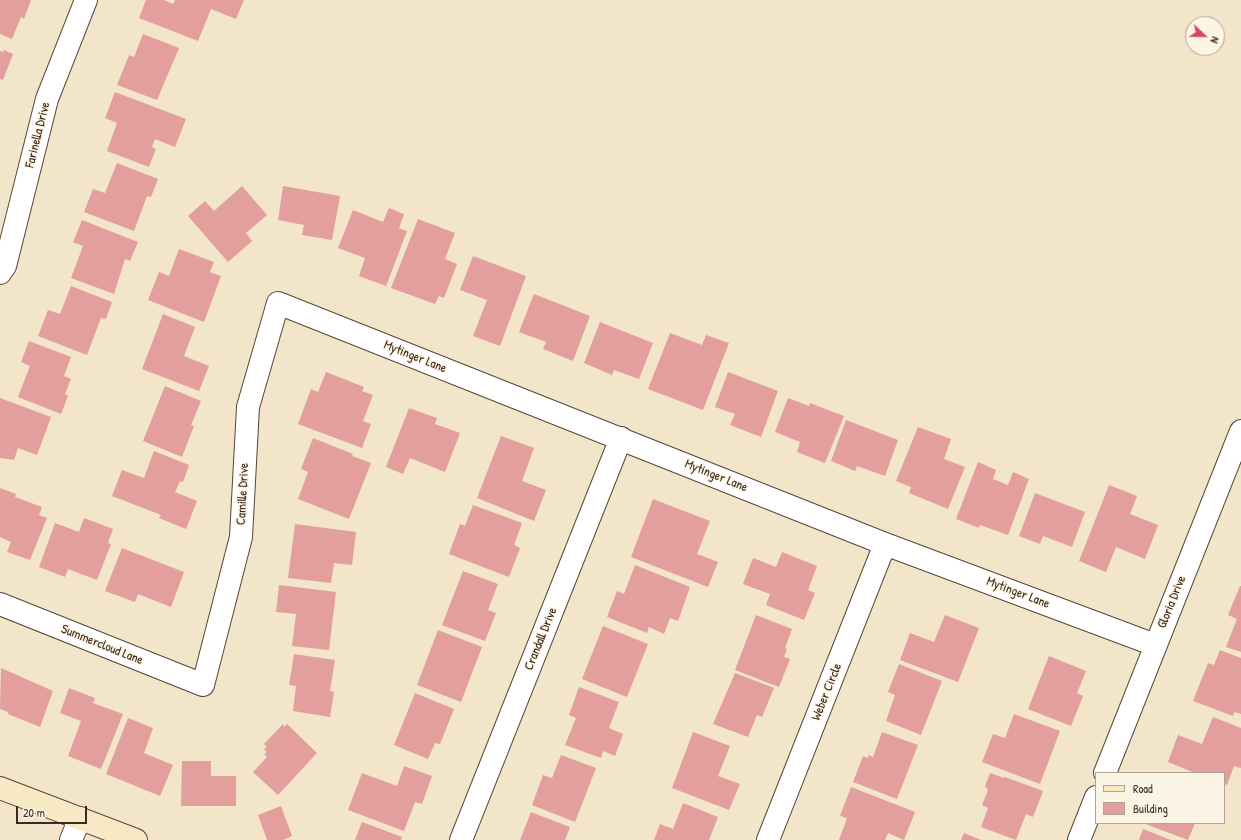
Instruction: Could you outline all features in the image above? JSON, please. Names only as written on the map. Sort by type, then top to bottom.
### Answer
[{"type":"main road","points":[[0,788],[136,840]]},
{"type":"street","name":"Farinella Drive","points":[[0,274],[5,266],[47,99],[86,0]]},
{"type":"street","name":"Mytinger Lane","points":[[278,303],[885,544],[1155,645]]},
{"type":"street","name":"Camille Drive","points":[[203,685],[241,537],[248,406],[278,303]]},
{"type":"street","name":"Gloria Drive","points":[[1105,772],[1241,431]]},
{"type":"street","name":"Crandall Drive","points":[[462,840],[621,438]]},
{"type":"street","name":"Weber Circle","points":[[768,840],[885,544]]},
{"type":"street","name":"Summercloud Lane","points":[[0,604],[203,685]]},
{"type":"street","points":[[1079,840],[1095,800]]},
{"type":"street","points":[[72,840],[80,818]]},
{"type":"building","points":[[0,0],[31,0],[24,19],[21,17],[12,39],[0,34]]},
{"type":"building","points":[[146,0],[164,0],[173,4],[175,0],[244,0],[236,19],[211,9],[198,41],[139,18]]},
{"type":"building","points":[[143,34],[179,48],[157,100],[117,85],[129,55],[134,57]]},
{"type":"building","points":[[4,50],[13,54],[3,80],[0,79],[0,51],[3,52]]},
{"type":"building","points":[[115,92],[186,119],[175,147],[155,139],[152,147],[156,149],[149,167],[107,151],[117,123],[105,118]]},
{"type":"building","points":[[117,163],[158,179],[151,197],[147,196],[134,231],[84,212],[93,189],[105,193]]},
{"type":"building","points":[[242,186],[267,215],[246,233],[252,241],[228,262],[188,216],[205,201],[214,211]]},
{"type":"building","points":[[283,186],[340,196],[332,240],[302,235],[304,225],[278,220]]},
{"type":"building","points":[[389,208],[404,214],[399,228],[407,231],[386,286],[359,276],[365,258],[338,248],[353,210],[383,222]]},
{"type":"building","points":[[418,219],[455,233],[445,259],[457,264],[444,298],[439,296],[435,304],[391,288]]},
{"type":"building","points":[[82,220],[138,242],[130,261],[125,259],[114,294],[71,278],[83,246],[73,242]]},
{"type":"building","points":[[179,249],[214,262],[210,272],[221,276],[204,322],[148,300],[159,272],[169,276]]},
{"type":"building","points":[[473,256],[526,276],[500,346],[473,336],[487,300],[460,290]]},
{"type":"building","points":[[71,286],[112,302],[106,319],[101,318],[87,355],[38,336],[48,310],[60,314]]},
{"type":"building","points":[[534,294],[590,316],[573,361],[543,349],[546,342],[519,332]]},
{"type":"building","points":[[163,314],[195,327],[184,356],[209,366],[199,391],[142,369]]},
{"type":"building","points":[[600,322],[653,343],[639,379],[614,370],[612,375],[584,363]]},
{"type":"building","points":[[670,333],[702,345],[706,335],[729,343],[703,410],[648,389]]},
{"type":"building","points":[[29,341],[71,357],[64,376],[71,379],[65,394],[68,396],[61,414],[18,397],[30,366],[21,362]]},
{"type":"building","points":[[326,372],[364,387],[362,391],[373,395],[363,421],[371,424],[362,448],[298,424],[311,389],[318,392]]},
{"type":"building","points":[[728,372],[778,391],[761,437],[730,425],[735,414],[715,407]]},
{"type":"building","points":[[165,386],[201,401],[191,425],[194,426],[182,457],[143,441]]},
{"type":"building","points":[[0,398],[51,417],[37,455],[18,448],[14,460],[0,458]]},
{"type":"building","points":[[788,398],[809,406],[810,403],[844,416],[825,463],[797,452],[800,442],[775,432]]},
{"type":"building","points":[[409,408],[437,418],[435,424],[460,433],[445,472],[410,458],[403,474],[386,467]]},
{"type":"building","points":[[846,420],[898,440],[885,476],[857,466],[855,471],[831,461]]},
{"type":"building","points":[[918,427],[951,439],[944,459],[965,467],[948,509],[909,493],[911,487],[896,481]]},
{"type":"building","points":[[501,436],[534,448],[522,481],[546,490],[534,521],[477,498]]},
{"type":"building","points":[[313,438],[371,463],[349,519],[298,499],[308,472],[301,469]]},
{"type":"building","points":[[154,451],[189,465],[183,482],[180,481],[175,492],[197,501],[186,529],[159,518],[161,515],[112,496],[122,470],[144,478]]},
{"type":"building","points":[[978,462],[996,470],[993,479],[1008,485],[1013,472],[1029,479],[1008,535],[980,525],[979,528],[956,519]]},
{"type":"building","points":[[1109,485],[1137,496],[1130,514],[1158,525],[1145,559],[1116,547],[1106,572],[1079,561]]},
{"type":"building","points":[[0,488],[16,494],[15,497],[42,507],[39,515],[47,518],[30,560],[7,552],[11,542],[0,537]]},
{"type":"building","points":[[1035,493],[1085,512],[1072,547],[1043,536],[1040,544],[1019,536]]},
{"type":"building","points":[[653,499],[710,521],[697,554],[718,562],[708,587],[631,557]]},
{"type":"building","points":[[473,505],[522,523],[514,545],[520,548],[509,577],[449,554],[460,524],[465,526]]},
{"type":"building","points":[[84,518],[113,529],[108,543],[111,544],[97,580],[68,569],[65,577],[39,567],[55,523],[79,532]]},
{"type":"building","points":[[295,524],[356,532],[352,565],[334,563],[331,583],[288,578]]},
{"type":"building","points":[[122,548],[184,572],[171,607],[138,594],[135,602],[105,591]]},
{"type":"building","points":[[782,552],[817,566],[808,590],[815,593],[804,620],[766,605],[770,594],[743,584],[753,558],[776,567]]},
{"type":"building","points":[[635,565],[690,587],[678,621],[670,618],[664,634],[649,627],[647,633],[607,617],[617,591],[624,594]]},
{"type":"building","points":[[463,571],[498,584],[488,610],[496,613],[485,641],[442,625]]},
{"type":"building","points":[[279,585],[336,592],[329,650],[292,646],[296,614],[276,612]]},
{"type":"building","points":[[1240,586],[1241,652],[1226,647],[1237,619],[1228,615]]},
{"type":"building","points":[[756,615],[792,629],[785,648],[787,649],[784,657],[790,659],[779,687],[735,670]]},
{"type":"building","points":[[945,615],[979,628],[958,682],[900,660],[910,633],[934,642]]},
{"type":"building","points":[[603,626],[648,644],[627,697],[582,679]]},
{"type":"building","points":[[438,630],[482,647],[461,702],[417,685]]},
{"type":"building","points":[[1220,650],[1241,658],[1241,714],[1234,712],[1233,716],[1193,701],[1208,663],[1214,665]]},
{"type":"building","points":[[294,654],[335,660],[330,691],[334,692],[330,717],[293,711],[296,686],[289,685]]},
{"type":"building","points":[[1049,656],[1086,671],[1077,693],[1083,696],[1071,726],[1028,709]]},
{"type":"building","points":[[899,664],[942,681],[921,735],[886,721],[895,695],[888,692]]},
{"type":"building","points":[[1,668],[53,691],[40,727],[8,714],[8,712],[0,709]]},
{"type":"building","points":[[735,673],[774,688],[762,717],[757,715],[748,737],[713,724]]},
{"type":"building","points":[[579,687],[619,702],[609,728],[623,734],[615,756],[603,751],[601,758],[565,745],[576,718],[569,715]]},
{"type":"building","points":[[69,688],[95,698],[93,703],[123,714],[101,769],[68,756],[81,721],[60,713]]},
{"type":"building","points":[[415,693],[454,709],[440,744],[435,743],[428,759],[394,745]]},
{"type":"building","points":[[1014,714],[1060,731],[1040,784],[982,762],[993,734],[1005,738]]},
{"type":"building","points":[[1213,717],[1241,728],[1241,768],[1234,766],[1227,785],[1225,784],[1225,772],[1193,772],[1168,762],[1178,735],[1202,744]]},
{"type":"building","points":[[128,718],[153,728],[144,753],[173,765],[160,796],[106,774]]},
{"type":"building","points":[[283,724],[284,727],[287,724],[317,753],[278,795],[253,772],[267,757],[264,754],[267,752],[264,749],[267,747],[264,744]]},
{"type":"building","points":[[693,732],[730,746],[718,776],[740,784],[729,810],[672,788]]},
{"type":"building","points":[[882,732],[918,745],[897,799],[853,782],[863,756],[868,758],[868,755],[873,757]]},
{"type":"building","points":[[561,755],[596,768],[575,822],[532,805],[543,775],[552,778]]},
{"type":"building","points":[[182,761],[211,761],[211,776],[236,776],[236,806],[181,806]]},
{"type":"building","points":[[404,766],[432,776],[422,804],[415,802],[404,831],[348,810],[362,773],[397,786]]},
{"type":"building","points":[[990,773],[1043,791],[1033,817],[1026,814],[1016,840],[981,827],[988,808],[982,805],[988,790],[985,786]]},
{"type":"building","points":[[851,787],[915,812],[904,840],[888,833],[885,840],[839,840],[847,818],[840,816]]},
{"type":"building","points":[[683,803],[718,817],[709,840],[654,840],[660,824],[673,829]]},
{"type":"building","points":[[281,806],[292,836],[283,840],[267,840],[258,815]]},
{"type":"building","points":[[531,812],[570,827],[565,840],[520,840]]},
{"type":"building","points":[[362,822],[402,837],[401,840],[355,840]]},
{"type":"building","points":[[1146,824],[1195,824],[1188,840]]},
{"type":"building","points":[[1143,829],[1171,840],[1139,840]]},
{"type":"building","points":[[964,833],[981,840],[961,840]]}]
